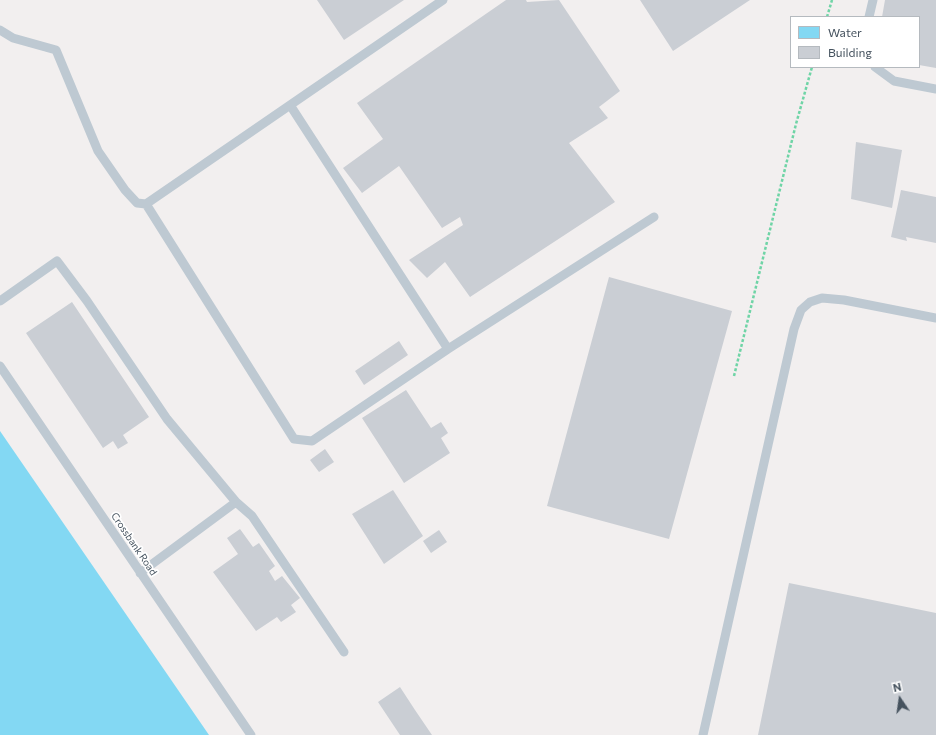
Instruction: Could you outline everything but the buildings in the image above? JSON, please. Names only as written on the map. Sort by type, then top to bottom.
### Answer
[{"type":"lane","points":[[0,30],[13,38],[56,50],[98,151],[125,190],[137,203],[146,204],[443,0]]},
{"type":"lane","points":[[869,16],[873,0]]},
{"type":"lane","points":[[877,68],[894,81],[936,89]]},
{"type":"lane","points":[[290,105],[448,349]]},
{"type":"lane","points":[[146,204],[294,440],[312,441],[448,349],[654,216]]},
{"type":"lane","points":[[0,301],[57,261],[87,301],[167,419],[236,502],[252,516],[344,652]]},
{"type":"lane","points":[[703,735],[794,329],[801,310],[810,302],[822,298],[844,300],[936,318]]},
{"type":"lane","name":"Crossbank Road","points":[[0,366],[251,735]]},
{"type":"lane","points":[[140,573],[236,502]]},
{"type":"path","points":[[827,16],[832,0]]},
{"type":"path","points":[[734,376],[796,124],[812,68]]},
{"type":"water","points":[[0,431],[209,735],[0,735]]}]
